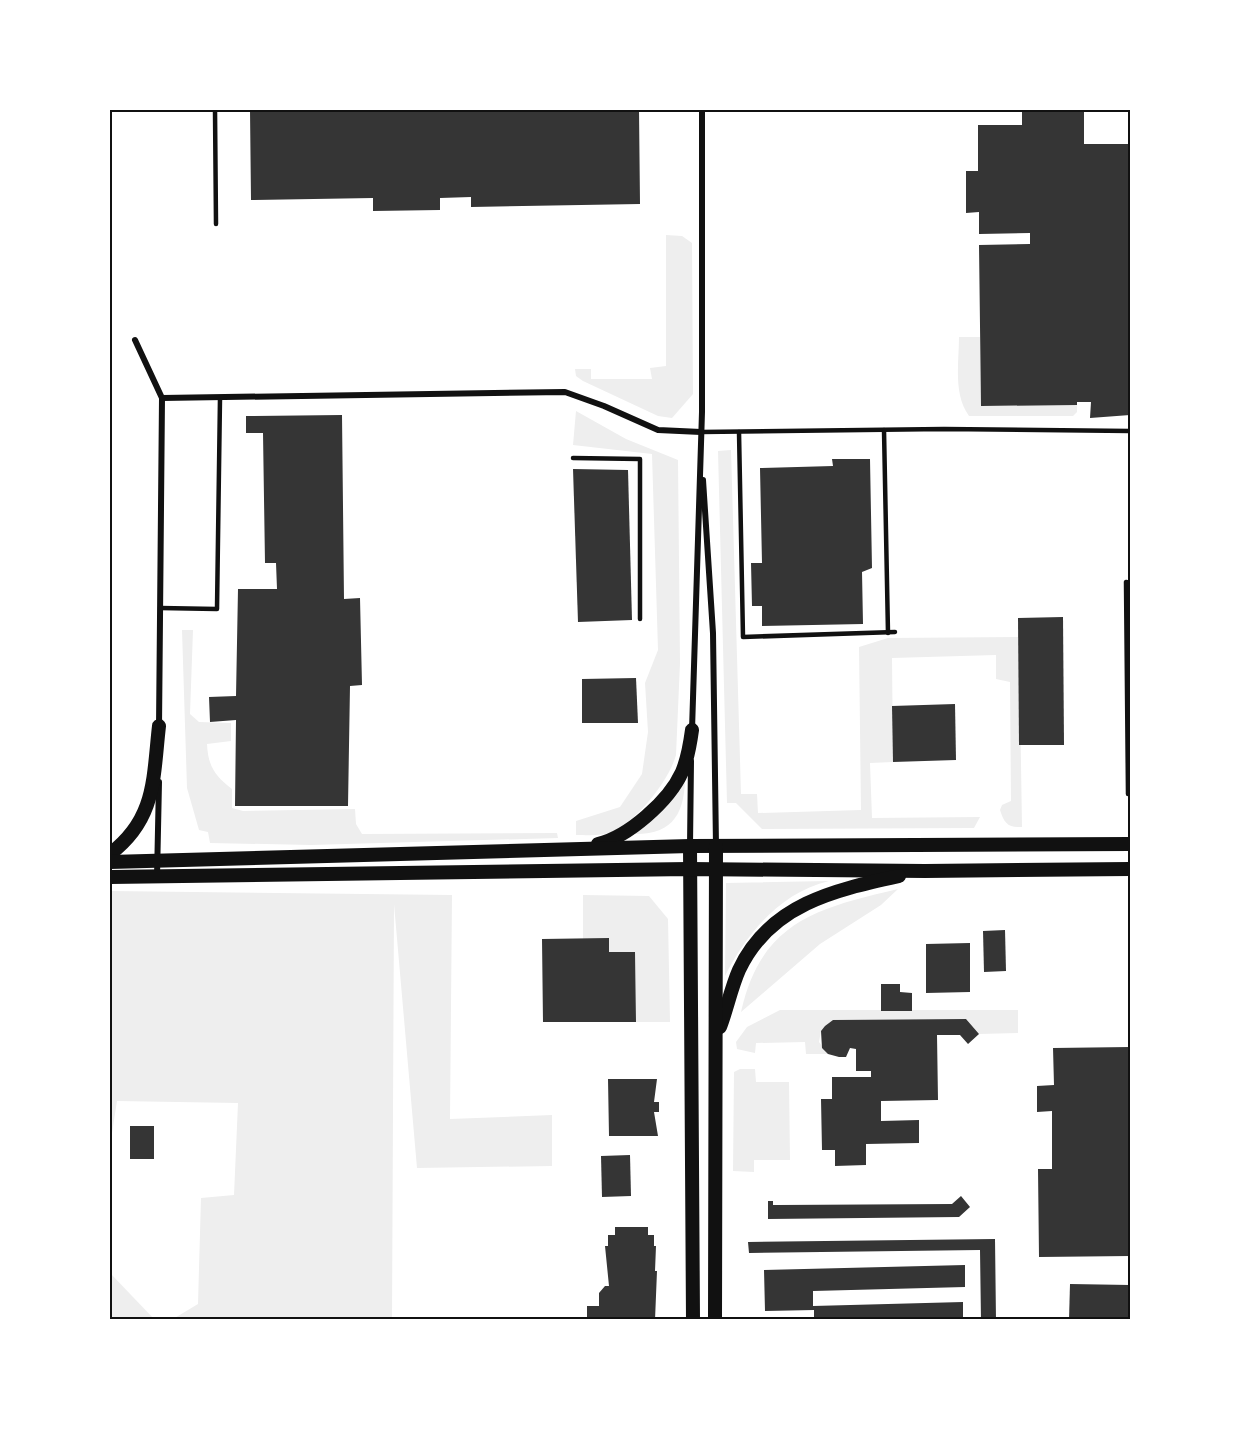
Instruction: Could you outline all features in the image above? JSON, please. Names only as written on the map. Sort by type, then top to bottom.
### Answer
[{"type":"main road","points":[[110,854],[134,831],[148,806],[159,726]]},
{"type":"main road","points":[[534,851],[588,846],[626,834],[666,795],[681,774],[688,755],[692,730]]},
{"type":"main road","points":[[110,862],[690,846],[1131,844]]},
{"type":"main road","points":[[690,846],[693,1320]]},
{"type":"main road","points":[[715,1320],[716,846]]},
{"type":"main road","points":[[110,877],[689,869],[925,871],[1131,869]]},
{"type":"main road","points":[[716,1041],[739,972],[746,958],[762,937],[790,913],[816,897],[925,871]]},
{"type":"street","points":[[690,846],[702,412],[702,110]]},
{"type":"street","points":[[135,340],[162,398],[157,877]]},
{"type":"street","points":[[162,398],[220,399],[565,392],[658,430],[701,432]]},
{"type":"street","points":[[700,452],[709,538],[713,633],[716,846]]},
{"type":"lane","points":[[215,110],[216,224]]},
{"type":"lane","points":[[160,608],[217,609],[220,399]]},
{"type":"lane","points":[[884,430],[888,633]]},
{"type":"lane","points":[[701,432],[1131,431]]},
{"type":"lane","points":[[739,432],[743,637],[895,632]]},
{"type":"lane","points":[[573,459],[640,459],[640,620]]},
{"type":"lane","points":[[1131,582],[1126,582],[1128,794],[1131,794]]},
{"type":"shaded area","points":[[666,235],[682,236],[692,243],[693,394],[672,418],[658,416],[583,381],[576,376],[575,369],[591,369],[591,379],[652,379],[650,368],[666,366]]},
{"type":"shaded area","points":[[959,337],[980,337],[981,406],[1077,405],[1077,412],[1073,416],[969,416],[959,388]]},
{"type":"shaded area","points":[[576,411],[626,439],[678,460],[680,663],[676,755],[659,789],[640,811],[619,828],[597,835],[576,835],[576,821],[620,807],[642,774],[648,732],[645,683],[658,650],[652,454],[573,445]]},
{"type":"shaded area","points":[[731,450],[741,794],[757,794],[758,813],[861,810],[859,647],[888,638],[1019,637],[1022,827],[1007,824],[1000,810],[1002,805],[1011,801],[1010,682],[996,679],[996,655],[892,658],[893,762],[870,763],[872,818],[980,817],[974,828],[762,829],[736,803],[727,803],[718,451]]},
{"type":"shaded area","points":[[182,630],[193,630],[190,714],[199,722],[231,723],[231,741],[207,744],[214,770],[232,789],[232,808],[243,811],[355,809],[356,824],[362,834],[557,833],[558,838],[311,845],[210,843],[208,832],[199,830],[187,788]]},
{"type":"shaded area","points":[[685,776],[682,801],[674,820],[657,831],[631,834]]},
{"type":"shaded area","points":[[829,881],[795,895],[767,917],[743,945],[725,976],[726,883]]},
{"type":"shaded area","points":[[898,889],[881,905],[820,944],[741,1012],[750,981],[763,957],[778,938],[818,912]]},
{"type":"shaded area","points":[[110,891],[452,895],[450,1119],[552,1115],[552,1166],[417,1168],[394,904],[392,1319],[173,1319],[198,1304],[201,1198],[234,1195],[238,1103],[117,1101],[110,1146]]},
{"type":"shaded area","points":[[583,895],[649,896],[668,919],[670,1022],[636,1022],[635,952],[609,952],[583,939]]},
{"type":"shaded area","points":[[780,1010],[1018,1010],[1018,1033],[979,1034],[966,1019],[834,1020],[821,1031],[819,1042],[828,1054],[806,1054],[805,1042],[756,1043],[755,1053],[737,1049],[736,1042],[747,1027]]},
{"type":"shaded area","points":[[740,1069],[755,1069],[756,1082],[789,1082],[790,1160],[754,1160],[754,1172],[733,1171],[734,1072]]},
{"type":"shaded area","points":[[110,1273],[154,1319],[110,1319]]},
{"type":"building","points":[[250,110],[639,110],[640,204],[471,207],[471,197],[440,198],[440,210],[373,211],[373,198],[251,200]]},
{"type":"building","points":[[1022,110],[1084,110],[1084,144],[1130,144],[1130,415],[1090,418],[1091,402],[1077,402],[1077,405],[981,406],[979,245],[1030,244],[1030,233],[979,234],[979,212],[966,213],[966,171],[978,171],[978,125],[1022,125]]},
{"type":"building","points":[[342,415],[344,599],[360,598],[362,685],[350,686],[348,806],[235,806],[236,720],[210,722],[209,697],[236,696],[238,589],[277,589],[276,563],[265,563],[263,433],[246,433],[246,416]]},
{"type":"building","points":[[832,459],[870,459],[872,568],[862,572],[863,624],[762,626],[762,606],[752,606],[751,563],[762,563],[760,468],[833,466]]},
{"type":"building","points":[[573,469],[628,470],[632,620],[578,622]]},
{"type":"building","points":[[1063,617],[1064,745],[1019,745],[1018,618]]},
{"type":"building","points":[[636,678],[638,723],[582,723],[582,679]]},
{"type":"building","points":[[955,704],[956,760],[893,762],[892,706]]},
{"type":"building","points":[[1005,930],[1006,971],[984,972],[983,931]]},
{"type":"building","points":[[609,938],[609,952],[635,952],[636,1022],[543,1022],[542,939]]},
{"type":"building","points":[[970,943],[970,992],[926,993],[926,944]]},
{"type":"building","points":[[881,984],[900,984],[900,992],[912,993],[912,1011],[881,1011]]},
{"type":"building","points":[[966,1019],[979,1034],[968,1044],[960,1035],[937,1035],[938,1100],[881,1101],[881,1121],[919,1120],[919,1143],[866,1144],[866,1165],[835,1166],[835,1150],[822,1150],[821,1099],[832,1099],[832,1077],[871,1077],[871,1071],[856,1071],[856,1049],[850,1048],[846,1057],[828,1054],[822,1048],[821,1031],[825,1026],[833,1020]]},
{"type":"building","points":[[1130,1047],[1130,1256],[1039,1257],[1038,1169],[1052,1169],[1052,1111],[1037,1112],[1037,1086],[1054,1085],[1053,1048]]},
{"type":"building","points":[[608,1079],[657,1079],[654,1102],[659,1102],[659,1112],[654,1112],[658,1136],[609,1136]]},
{"type":"building","points":[[130,1126],[154,1126],[154,1159],[130,1159]]},
{"type":"building","points":[[630,1155],[631,1196],[602,1197],[601,1156]]},
{"type":"building","points":[[961,1196],[970,1207],[959,1217],[768,1219],[768,1201],[773,1201],[773,1205],[952,1204]]},
{"type":"building","points":[[615,1227],[648,1227],[648,1235],[654,1235],[655,1271],[657,1271],[655,1320],[587,1320],[587,1306],[599,1306],[599,1293],[605,1286],[609,1286],[605,1246],[608,1246],[608,1235],[615,1235]]},
{"type":"building","points":[[995,1239],[996,1320],[981,1320],[980,1250],[749,1253],[748,1242]]},
{"type":"building","points":[[965,1265],[965,1287],[813,1291],[813,1306],[963,1302],[963,1318],[814,1320],[814,1310],[765,1311],[764,1270]]},
{"type":"building","points":[[1070,1284],[1130,1285],[1130,1320],[1069,1320]]}]
